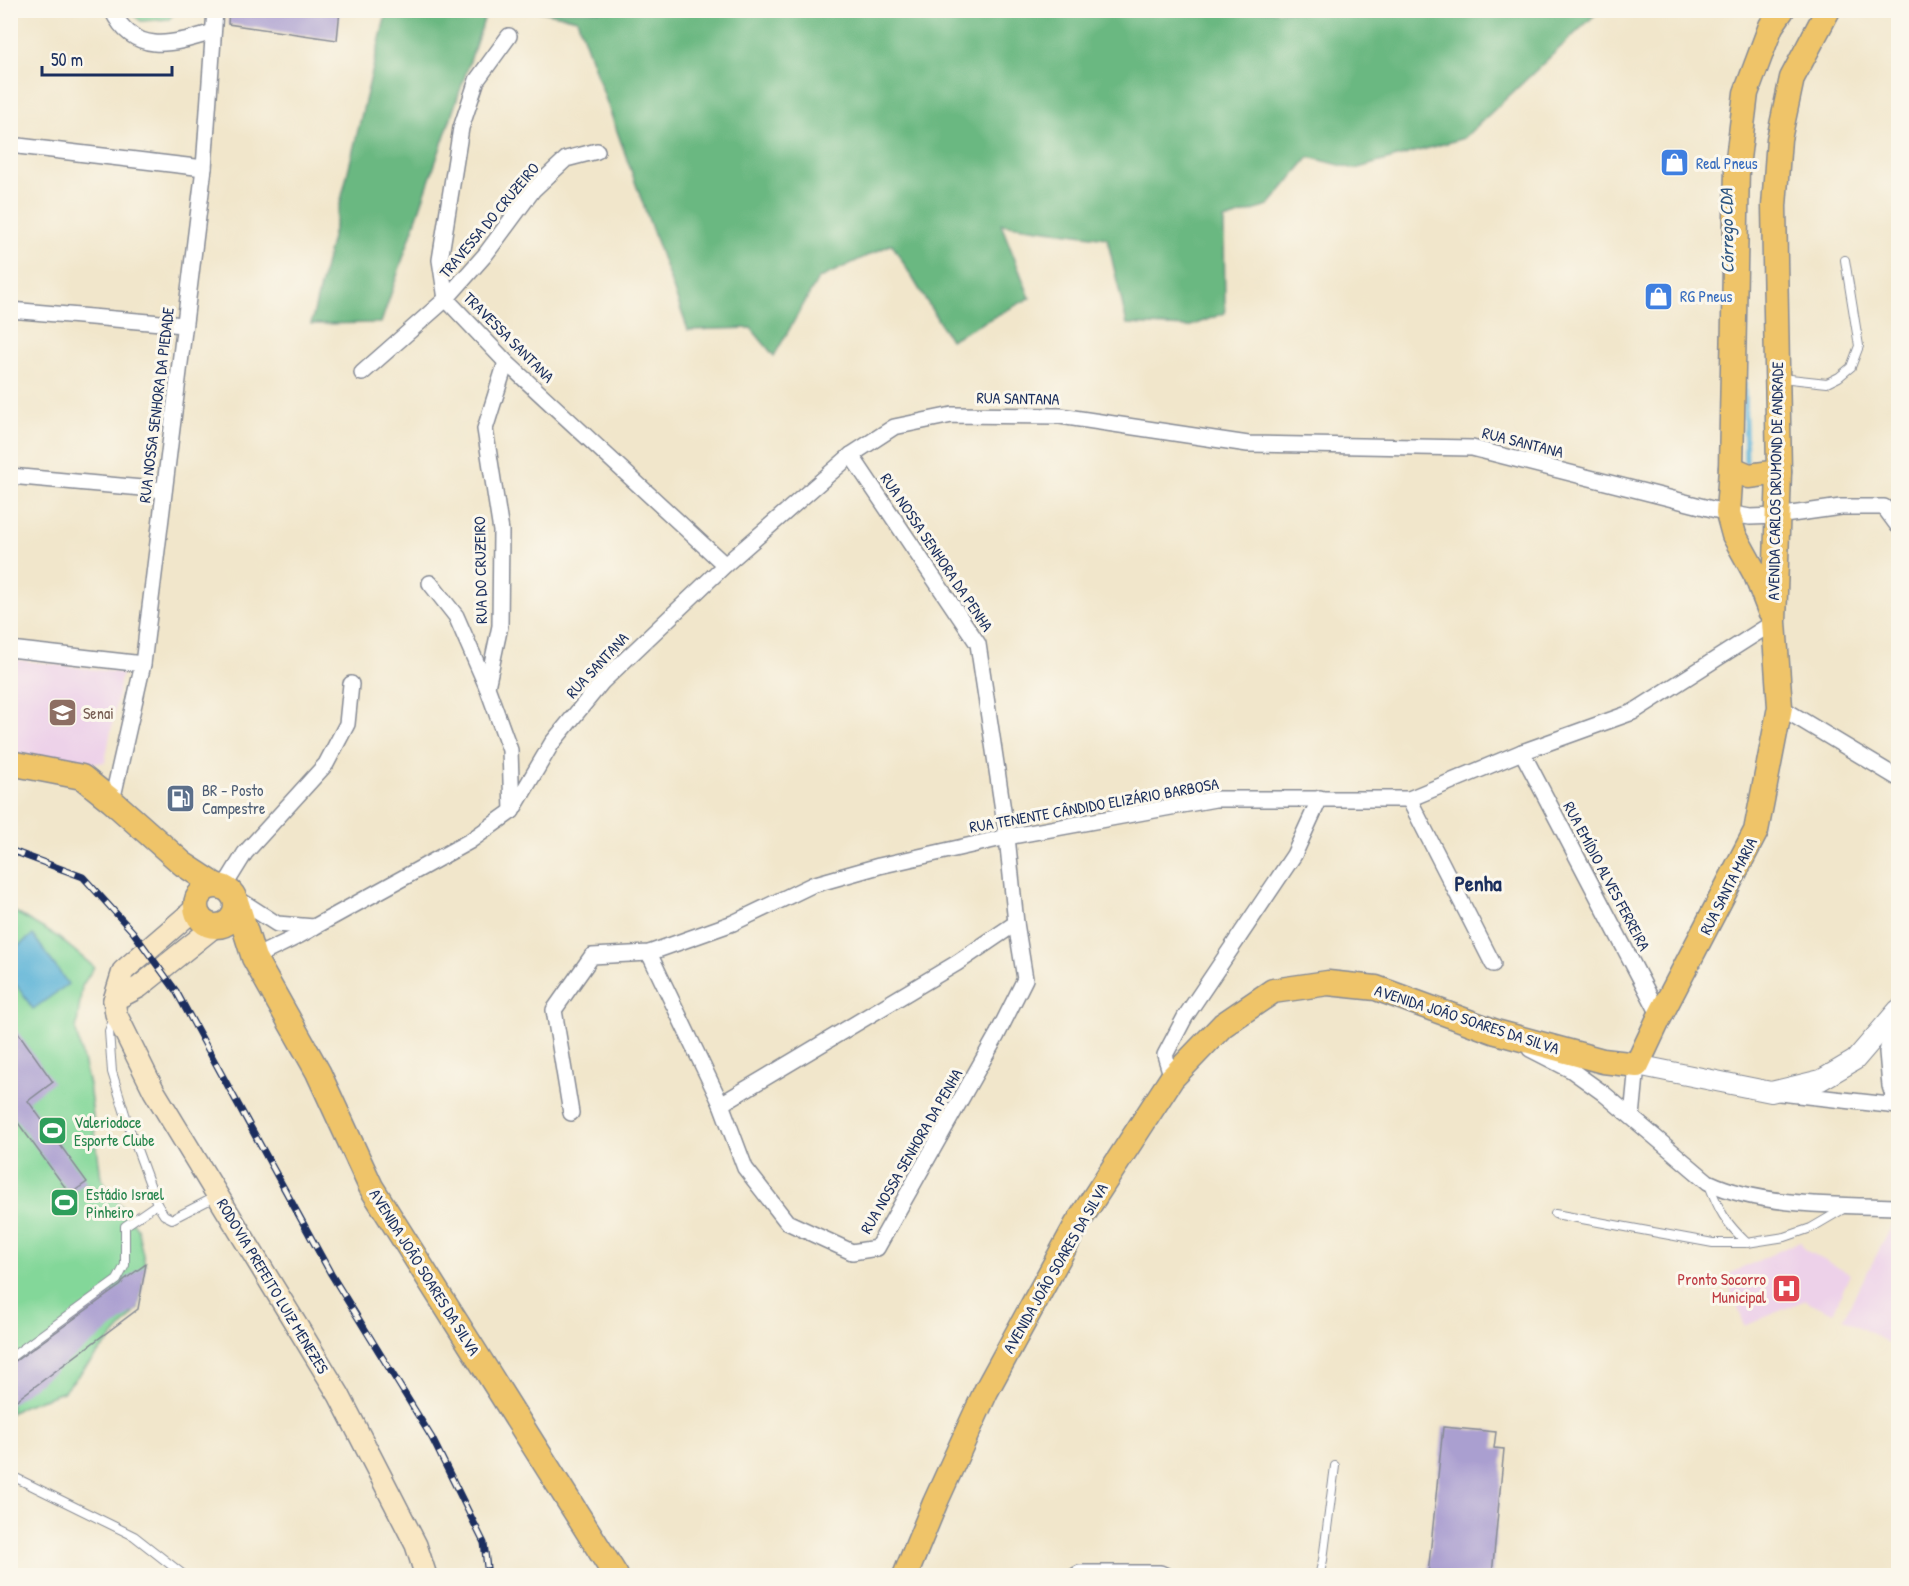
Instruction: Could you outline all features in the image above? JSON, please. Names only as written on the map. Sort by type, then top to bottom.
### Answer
[{"type":"main road","name":"AVENIDA CARLOS DRUMOND DE ANDRADE","points":[[1774,622],[1756,575],[1734,535],[1728,513],[1731,468],[1737,167],[1746,93],[1771,26],[1782,10]]},
{"type":"main road","name":"AVENIDA CARLOS DRUMOND DE ANDRADE","points":[[1774,622],[1779,472],[1774,206],[1779,139],[1792,78],[1828,10]]},
{"type":"main road","points":[[1731,468],[1749,476],[1779,472]]},
{"type":"main road","name":"RUA SANTA MARIA","points":[[1637,1065],[1756,831],[1780,707],[1774,622]]},
{"type":"main road","points":[[10,763],[82,777],[183,864],[217,896],[234,916],[219,925],[115,1007]]},
{"type":"main road","points":[[115,1007],[123,971],[217,896]]},
{"type":"main road","name":"AVENIDA JOÃO SOARES DA SILVA","points":[[254,957],[219,925],[208,924],[202,920],[217,896],[254,957],[318,1072],[371,1186],[616,1575]]},
{"type":"main road","name":"AVENIDA JOÃO SOARES DA SILVA","points":[[905,1575],[986,1391],[1077,1224],[1172,1078],[1223,1025],[1274,991],[1328,984],[1376,988],[1496,1032],[1603,1061],[1637,1065]]},
{"type":"main road","name":"RODOVIA PREFEITO LUIZ MENEZES","points":[[115,1007],[153,1091],[339,1395],[416,1545],[426,1575]]},
{"type":"street","points":[[112,10],[116,20],[132,37],[150,43],[177,43],[213,32]]},
{"type":"street","name":"RUA NOSSA SENHORA DA PIEDADE","points":[[112,801],[142,664],[204,168],[215,10]]},
{"type":"street","name":"TRAVESSA SANTANA","points":[[509,36],[477,80],[461,128],[440,260],[446,299],[506,362],[725,565]]},
{"type":"street","points":[[10,145],[204,168]]},
{"type":"street","name":"TRAVESSA DO CRUZEIRO","points":[[362,373],[446,299],[485,255],[533,190],[566,159],[597,151]]},
{"type":"street","points":[[10,310],[184,325]]},
{"type":"street","name":"RUA DO CRUZEIRO","points":[[487,687],[500,626],[501,531],[485,429],[506,362]]},
{"type":"street","name":"RUA SANTANA","points":[[254,957],[274,946],[296,939],[470,841],[512,811],[552,743],[602,682],[725,565],[851,455],[894,427],[952,415],[1060,416],[1248,444],[1472,448],[1750,517],[1777,516],[1841,507],[1884,507],[1899,525]]},
{"type":"street","name":"RUA NOSSA SENHORA DA PENHA","points":[[649,952],[722,1104],[745,1168],[787,1222],[852,1252],[877,1248],[997,1035],[1025,979],[1016,923],[1007,837],[978,644],[851,455]]},
{"type":"street","points":[[10,476],[164,490]]},
{"type":"street","points":[[430,583],[456,616],[487,687],[510,750],[512,811]]},
{"type":"street","name":"RUA TENENTE CÂNDIDO ELIZÁRIO BARBOSA","points":[[571,1113],[554,1010],[592,956],[649,952],[733,923],[812,885],[879,866],[1007,837],[1215,799],[1409,799],[1522,752],[1633,712],[1774,622]]},
{"type":"street","points":[[10,649],[142,664]]},
{"type":"street","points":[[314,927],[277,924],[217,896],[245,853],[326,764],[347,724],[351,684]]},
{"type":"street","points":[[1780,707],[1899,778]]},
{"type":"street","name":"RUA EMÍDIO ALVES FERREIRA","points":[[1522,752],[1660,1016]]},
{"type":"street","points":[[1172,1078],[1165,1055],[1185,1017],[1294,855],[1320,798]]},
{"type":"street","points":[[1409,799],[1493,964]]},
{"type":"street","points":[[722,1104],[957,963],[1016,923]]},
{"type":"street","name":"AVENIDA JOÃO SOARES DA SILVA","points":[[1637,1065],[1771,1092],[1821,1080],[1855,1060],[1898,1011]]},
{"type":"street","name":"AVENIDA JOÃO SOARES DA SILVA","points":[[1897,1105],[1890,1086],[1887,1052],[1898,1011]]},
{"type":"street","points":[[1496,1032],[1571,1070],[1632,1117],[1708,1182],[1725,1190],[1775,1200],[1849,1206],[1899,1207]]},
{"type":"street","points":[[1632,1117],[1637,1065]]},
{"type":"street","points":[[1771,1092],[1897,1105]]},
{"type":"street","points":[[1074,1575],[1080,1573],[1160,1573],[1167,1575]]},
{"type":"lane","points":[[1777,378],[1827,383],[1851,367],[1859,346],[1845,260]]},
{"type":"lane","points":[[115,1007],[109,1031],[112,1072],[157,1204],[164,1215],[172,1219],[218,1196]]},
{"type":"lane","points":[[1708,1182],[1718,1209],[1728,1224],[1747,1244]]},
{"type":"lane","points":[[10,1358],[117,1281],[125,1265],[125,1226],[157,1204]]},
{"type":"lane","points":[[1555,1214],[1713,1243],[1747,1244],[1785,1237],[1811,1228],[1849,1206]]},
{"type":"lane","points":[[1319,1575],[1335,1466]]},
{"type":"lane","points":[[10,1475],[134,1536],[185,1575]]},
{"type":"shaded area","name":"Senai","points":[[11,659],[122,673],[105,762],[77,766],[11,753]]},
{"type":"shaded area","points":[[1894,1222],[1898,1224],[1898,1348],[1843,1318]]},
{"type":"shaded area","name":"Pronto Socorro Municipal","points":[[1800,1241],[1805,1250],[1850,1274],[1833,1313],[1805,1300],[1745,1326],[1725,1276]]},
{"type":"green space","points":[[387,10],[487,11],[381,323],[311,324]]},
{"type":"green space","points":[[128,11],[176,11],[169,19],[141,21]]},
{"type":"green space","points":[[538,11],[1599,11],[1464,138],[1355,169],[1309,157],[1268,206],[1224,220],[1225,313],[1188,327],[1127,324],[1107,238],[1001,224],[1030,298],[950,340],[892,244],[818,279],[774,356],[751,328],[688,330],[577,19]]},
{"type":"green space","name":"Valeriodoce Esporte Clube","points":[[10,909],[58,937],[94,967],[82,986],[76,1031],[89,1085],[101,1178],[137,1228],[145,1264],[138,1309],[63,1392],[23,1406],[11,1413]]},
{"type":"water","points":[[33,935],[68,984],[33,1009],[11,977],[11,951]]},
{"type":"building","points":[[229,10],[340,10],[337,40],[228,24]]},
{"type":"building","points":[[10,1021],[53,1082],[28,1101],[87,1182],[70,1194],[10,1112]]},
{"type":"building","points":[[146,1264],[138,1309],[10,1405],[10,1365],[121,1285],[124,1280]]},
{"type":"building","points":[[1443,1427],[1496,1432],[1494,1448],[1504,1449],[1492,1575],[1428,1575]]},
{"type":"waterway","name":"Córrego CDA","points":[[1744,384],[1746,461]]},
{"type":"railway","points":[[10,850],[83,877],[133,932],[176,991],[331,1274],[432,1438],[484,1543],[488,1576]]},
{"type":"place","name":"Real Pneus","points":[[1675,163]]},
{"type":"place","name":"RG Pneus","points":[[1659,296]]},
{"type":"place","name":"Senai","points":[[62,713]]},
{"type":"place","name":"BR - Posto Campestre","points":[[181,799]]},
{"type":"place","name":"Valeriodoce Esporte Clube","points":[[53,1131]]},
{"type":"place","name":"Estádio Israel Pinheiro","points":[[65,1203]]},
{"type":"place","name":"Pronto Socorro Municipal","points":[[1787,1288]]},
{"type":"district","name":"Penha","points":[[1478,883]]}]
